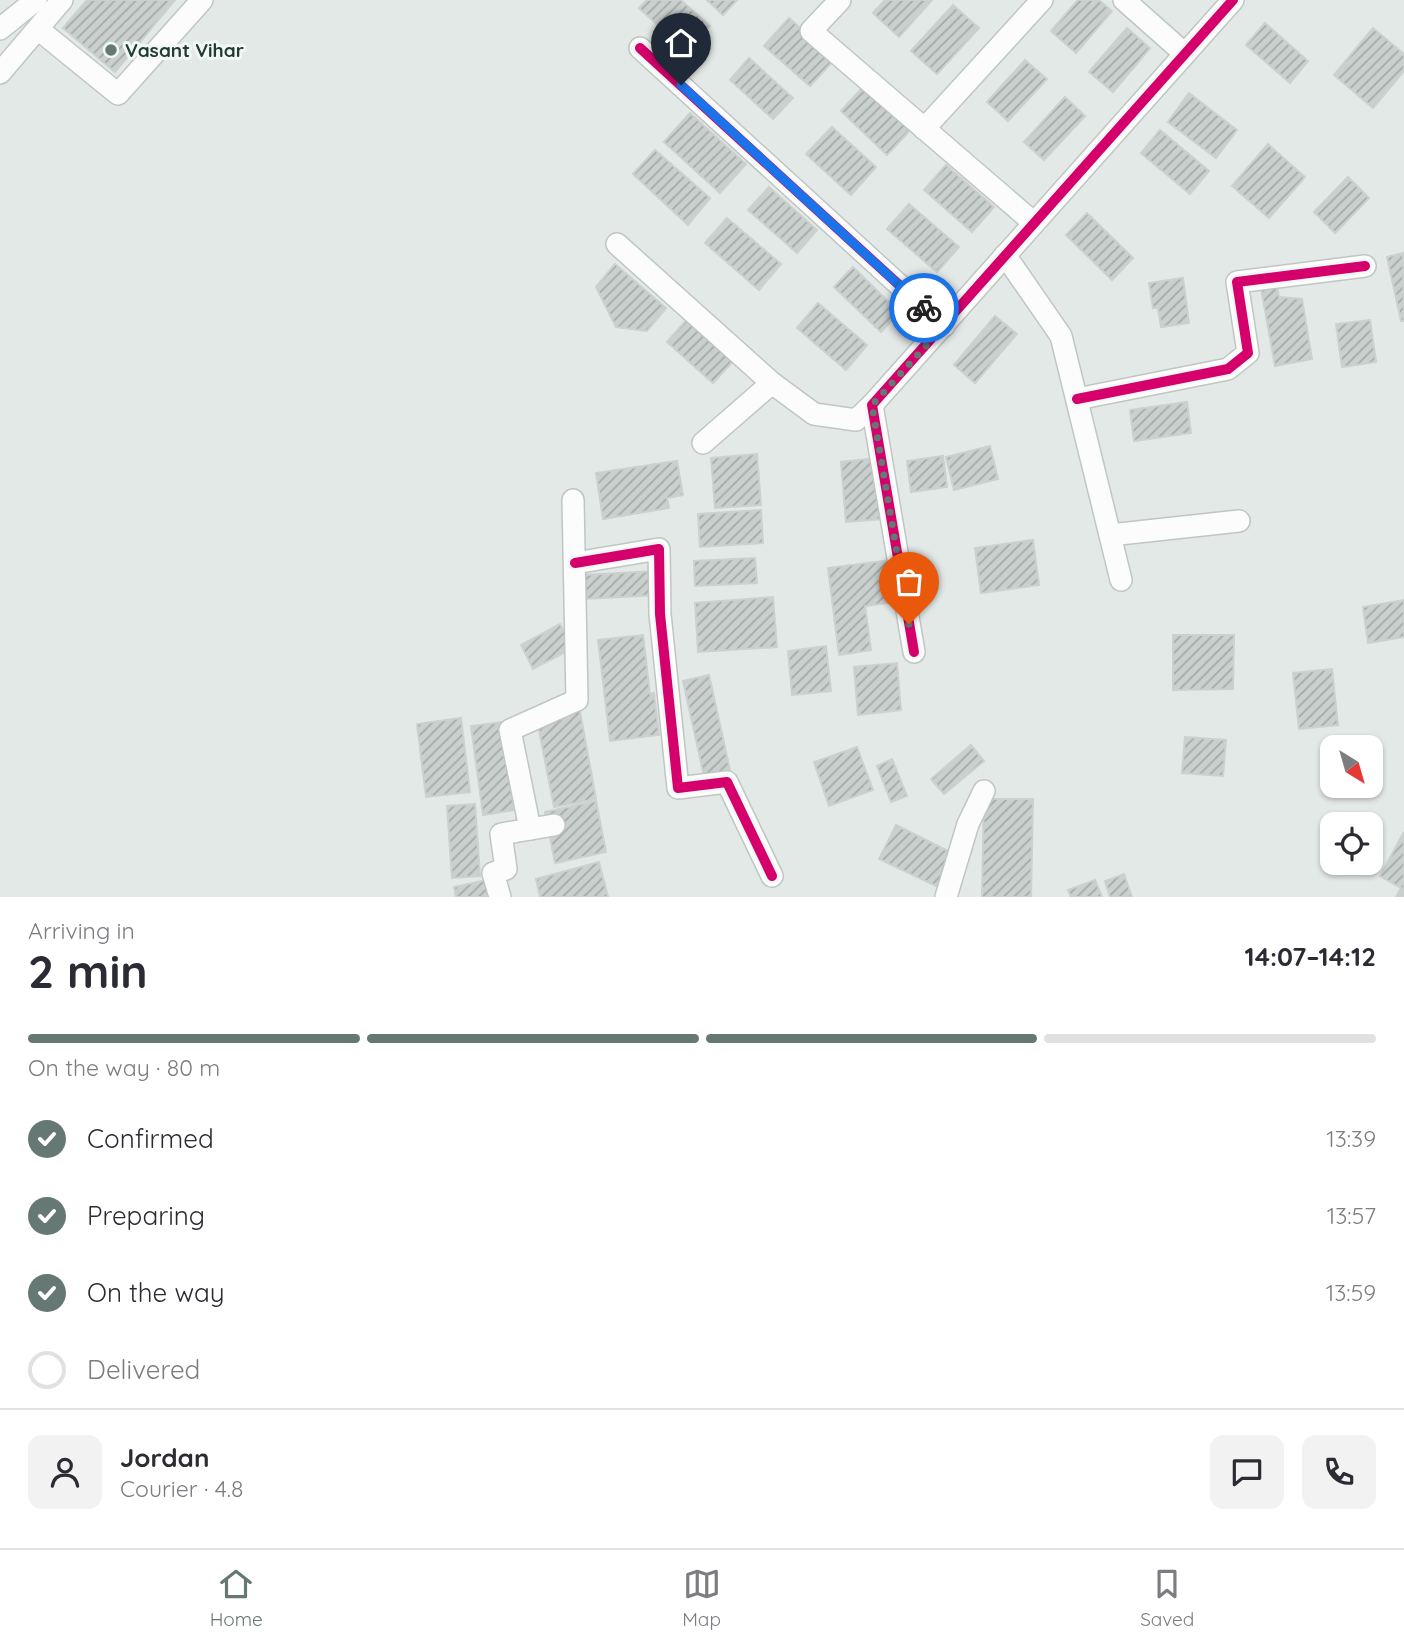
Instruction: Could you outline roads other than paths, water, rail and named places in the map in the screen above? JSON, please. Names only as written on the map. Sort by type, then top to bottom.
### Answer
[{"type":"street","points":[[0,29],[36,0]]},
{"type":"street","points":[[0,73],[62,0]]},
{"type":"street","points":[[38,29],[118,94],[202,0]]},
{"type":"street","points":[[840,0],[811,32],[1034,223]]},
{"type":"street","points":[[924,129],[1042,0]]},
{"type":"street","points":[[1124,0],[1185,54]]},
{"type":"street","points":[[617,244],[772,383],[814,414],[856,420],[944,326],[1233,0]]},
{"type":"street","points":[[640,48],[944,326]]},
{"type":"street","points":[[1005,255],[1061,336],[1121,580]]},
{"type":"street","points":[[1077,399],[1228,369],[1248,353],[1237,282],[1365,266]]},
{"type":"street","points":[[703,443],[772,383]]},
{"type":"street","points":[[872,405],[914,652]]},
{"type":"street","points":[[530,830],[510,730],[577,700],[573,500]]},
{"type":"street","points":[[1110,535],[1239,521]]},
{"type":"street","points":[[575,563],[659,549],[660,614],[678,788],[727,782],[772,876]]},
{"type":"street","points":[[946,897],[968,824],[984,791]]},
{"type":"street","points":[[500,897],[493,873],[506,869],[501,834],[554,825]]},
{"type":"place","name":"Vasant Vihar","points":[[111,50]]}]
